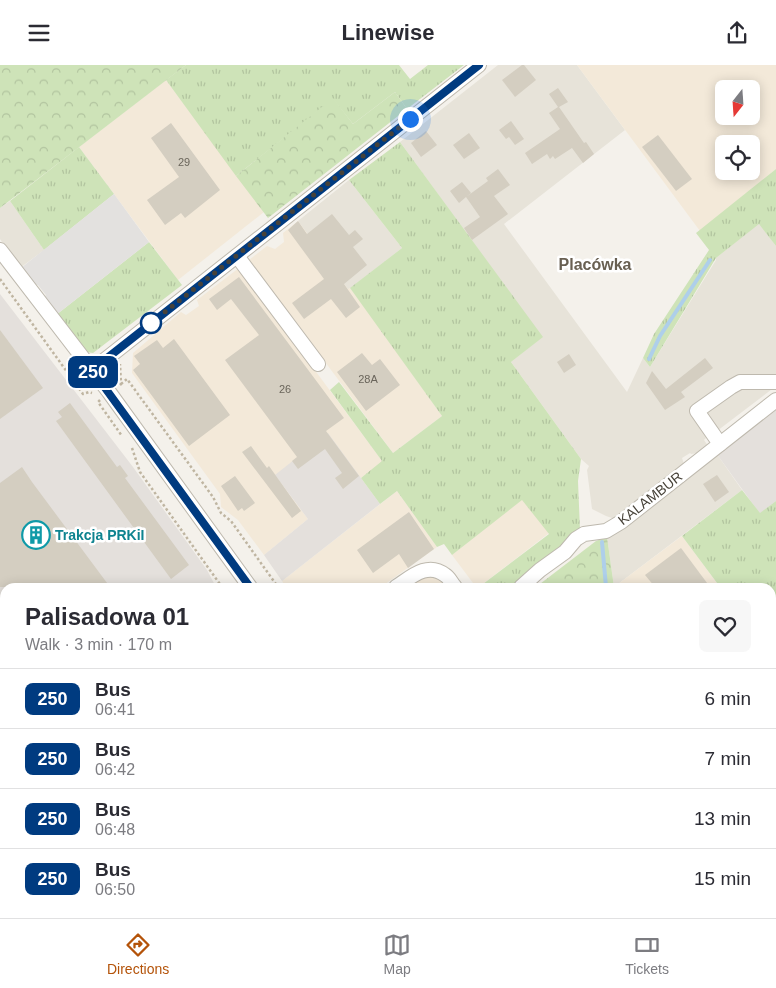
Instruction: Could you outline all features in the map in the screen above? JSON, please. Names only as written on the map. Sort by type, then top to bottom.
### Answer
[{"type":"street","points":[[92,370],[479,65]]},
{"type":"street","points":[[0,250],[92,370],[105,396],[247,583]]},
{"type":"street","points":[[237,256],[318,364]]},
{"type":"street","points":[[720,444],[697,411],[740,382],[776,382]]},
{"type":"street","name":"KALAMBUR","points":[[526,583],[565,552],[576,539],[584,534],[606,531],[776,400]]},
{"type":"street","points":[[402,583],[421,570],[428,569],[446,575],[451,583]]},
{"type":"path","points":[[0,279],[83,394],[89,392],[105,396]]},
{"type":"path","points":[[121,383],[119,367],[122,358]]},
{"type":"path","points":[[219,583],[140,472],[132,449],[98,402],[127,379],[213,497],[221,513],[231,521],[275,583]]},
{"type":"shaded area","points":[[498,65],[577,65],[625,130],[504,224],[627,392],[643,358],[650,367],[716,258],[759,223],[776,246],[776,386],[717,431],[705,433],[706,438],[704,440],[708,446],[698,453],[690,453],[682,458],[684,464],[615,519],[592,509],[587,470],[589,466],[581,459],[511,362],[542,337],[400,142]]},
{"type":"shaded area","points":[[577,65],[776,65],[776,169],[700,231]]},
{"type":"shaded area","points":[[166,80],[264,212],[178,280],[79,147]]},
{"type":"shaded area","points":[[349,180],[402,248],[348,290],[298,221]]},
{"type":"shaded area","points":[[114,194],[149,242],[56,315],[44,298],[46,295],[38,285],[33,284],[21,268]]},
{"type":"shaded area","points":[[10,201],[44,250],[20,268],[0,239],[0,208]]},
{"type":"shaded area","points":[[298,221],[348,289],[350,288],[372,317],[442,416],[393,453],[249,260],[267,246],[275,249],[284,242],[283,233]]},
{"type":"shaded area","points":[[239,268],[383,462],[361,478],[359,476],[275,475],[308,519],[264,555],[238,520],[221,507],[220,494],[132,373],[133,353],[181,312],[186,315],[199,306],[197,300]]},
{"type":"shaded area","points":[[0,294],[133,467],[207,570],[214,583],[0,583]]},
{"type":"shaded area","points":[[776,407],[776,501],[760,514],[716,453]]},
{"type":"shaded area","points":[[328,433],[380,504],[282,581],[264,555],[308,519],[275,475]]},
{"type":"shaded area","points":[[716,453],[742,490],[619,583],[613,583],[607,537],[681,479],[685,481],[693,474],[693,470]]},
{"type":"shaded area","points":[[397,491],[437,547],[387,583],[283,583],[282,581]]},
{"type":"shaded area","points":[[522,499],[549,533],[484,583],[473,583],[452,555]]},
{"type":"shaded area","points":[[682,536],[717,583],[619,583]]},
{"type":"shaded area","points":[[437,576],[443,583],[412,583],[420,578]]},
{"type":"green space","points":[[0,65],[186,65],[0,208]]},
{"type":"green space","points":[[186,65],[399,65],[410,79],[428,65],[464,65],[407,109],[395,92],[353,124],[333,99],[236,176],[166,80]]},
{"type":"green space","points":[[395,92],[407,109],[268,218],[236,176],[333,98],[353,124]]},
{"type":"green space","points":[[400,142],[543,337],[511,362],[581,459],[578,481],[580,530],[521,583],[484,583],[549,534],[522,500],[452,555],[444,544],[437,547],[397,491],[380,504],[361,478],[382,461],[330,390],[339,382],[393,453],[442,416],[350,288],[402,248],[349,180]]},
{"type":"green space","points":[[79,147],[114,194],[44,250],[10,201]]},
{"type":"green space","points":[[776,169],[776,246],[759,224],[716,258],[650,367],[643,358],[654,334],[709,250],[696,233]]},
{"type":"green space","points":[[149,242],[182,285],[93,353],[86,352],[56,315]]},
{"type":"green space","points":[[742,490],[760,513],[776,501],[776,583],[717,583],[682,536]]},
{"type":"green space","points":[[607,537],[613,583],[541,583],[596,541]]},
{"type":"building","points":[[522,65],[536,80],[515,97],[502,80]]},
{"type":"building","points":[[558,88],[568,102],[559,107],[594,154],[583,163],[572,148],[555,159],[553,156],[550,159],[547,154],[532,164],[525,153],[560,129],[549,113],[558,107],[549,94]]},
{"type":"building","points":[[511,121],[524,139],[515,145],[509,137],[506,139],[499,130]]},
{"type":"building","points":[[171,123],[220,190],[185,218],[181,213],[165,225],[147,200],[179,177],[151,138]]},
{"type":"building","points":[[426,131],[437,145],[421,157],[411,143]]},
{"type":"building","points":[[469,133],[480,148],[464,159],[453,145]]},
{"type":"building","points":[[658,135],[692,179],[676,191],[642,147]]},
{"type":"building","points":[[498,169],[510,185],[494,196],[508,214],[472,240],[464,228],[480,217],[466,197],[488,181],[486,178]]},
{"type":"building","points":[[462,182],[471,193],[459,203],[450,191]]},
{"type":"building","points":[[332,214],[349,235],[355,230],[363,239],[353,247],[367,265],[344,284],[360,307],[346,318],[331,299],[304,319],[292,303],[324,279],[288,230],[298,221],[307,234]]},
{"type":"building","points":[[239,277],[344,418],[326,431],[359,476],[343,489],[335,478],[342,473],[325,449],[298,469],[292,461],[297,457],[225,360],[259,335],[231,299],[217,310],[209,299]]},
{"type":"building","points":[[0,330],[43,388],[0,419]]},
{"type":"building","points":[[174,339],[230,415],[189,446],[133,370],[140,364],[134,356],[157,340],[163,348]]},
{"type":"building","points":[[362,353],[372,365],[380,359],[400,385],[366,411],[337,372]]},
{"type":"building","points":[[569,354],[576,365],[564,373],[557,362]]},
{"type":"building","points":[[705,358],[713,368],[681,392],[685,397],[665,410],[646,383],[652,371],[666,389]]},
{"type":"building","points":[[70,403],[117,467],[120,465],[128,476],[125,478],[189,565],[171,579],[56,421],[62,417],[58,412]]},
{"type":"building","points":[[251,446],[267,468],[269,466],[301,511],[292,518],[242,452]]},
{"type":"building","name":"Trakcja PRKiI","points":[[22,467],[107,583],[0,583],[0,483]]},
{"type":"building","points":[[717,475],[729,492],[715,502],[703,484]]},
{"type":"building","points":[[235,476],[255,503],[244,511],[242,508],[238,511],[221,486]]},
{"type":"building","points":[[409,512],[434,549],[408,568],[399,554],[373,573],[357,550]]},
{"type":"building","points":[[681,548],[707,583],[652,583],[645,575]]},
{"type":"waterway","points":[[649,359],[660,336],[710,260]]},
{"type":"waterway","points":[[602,542],[606,583]]},
{"type":"bus line","name":"250","points":[[247,583],[134,425],[92,370],[479,65]]},
{"type":"place","name":"Trakcja PRKiI","points":[[36,535]]},
{"type":"district","name":"Placówka","points":[[595,264]]},
{"type":"route","points":[[151,323],[410,119]]}]
